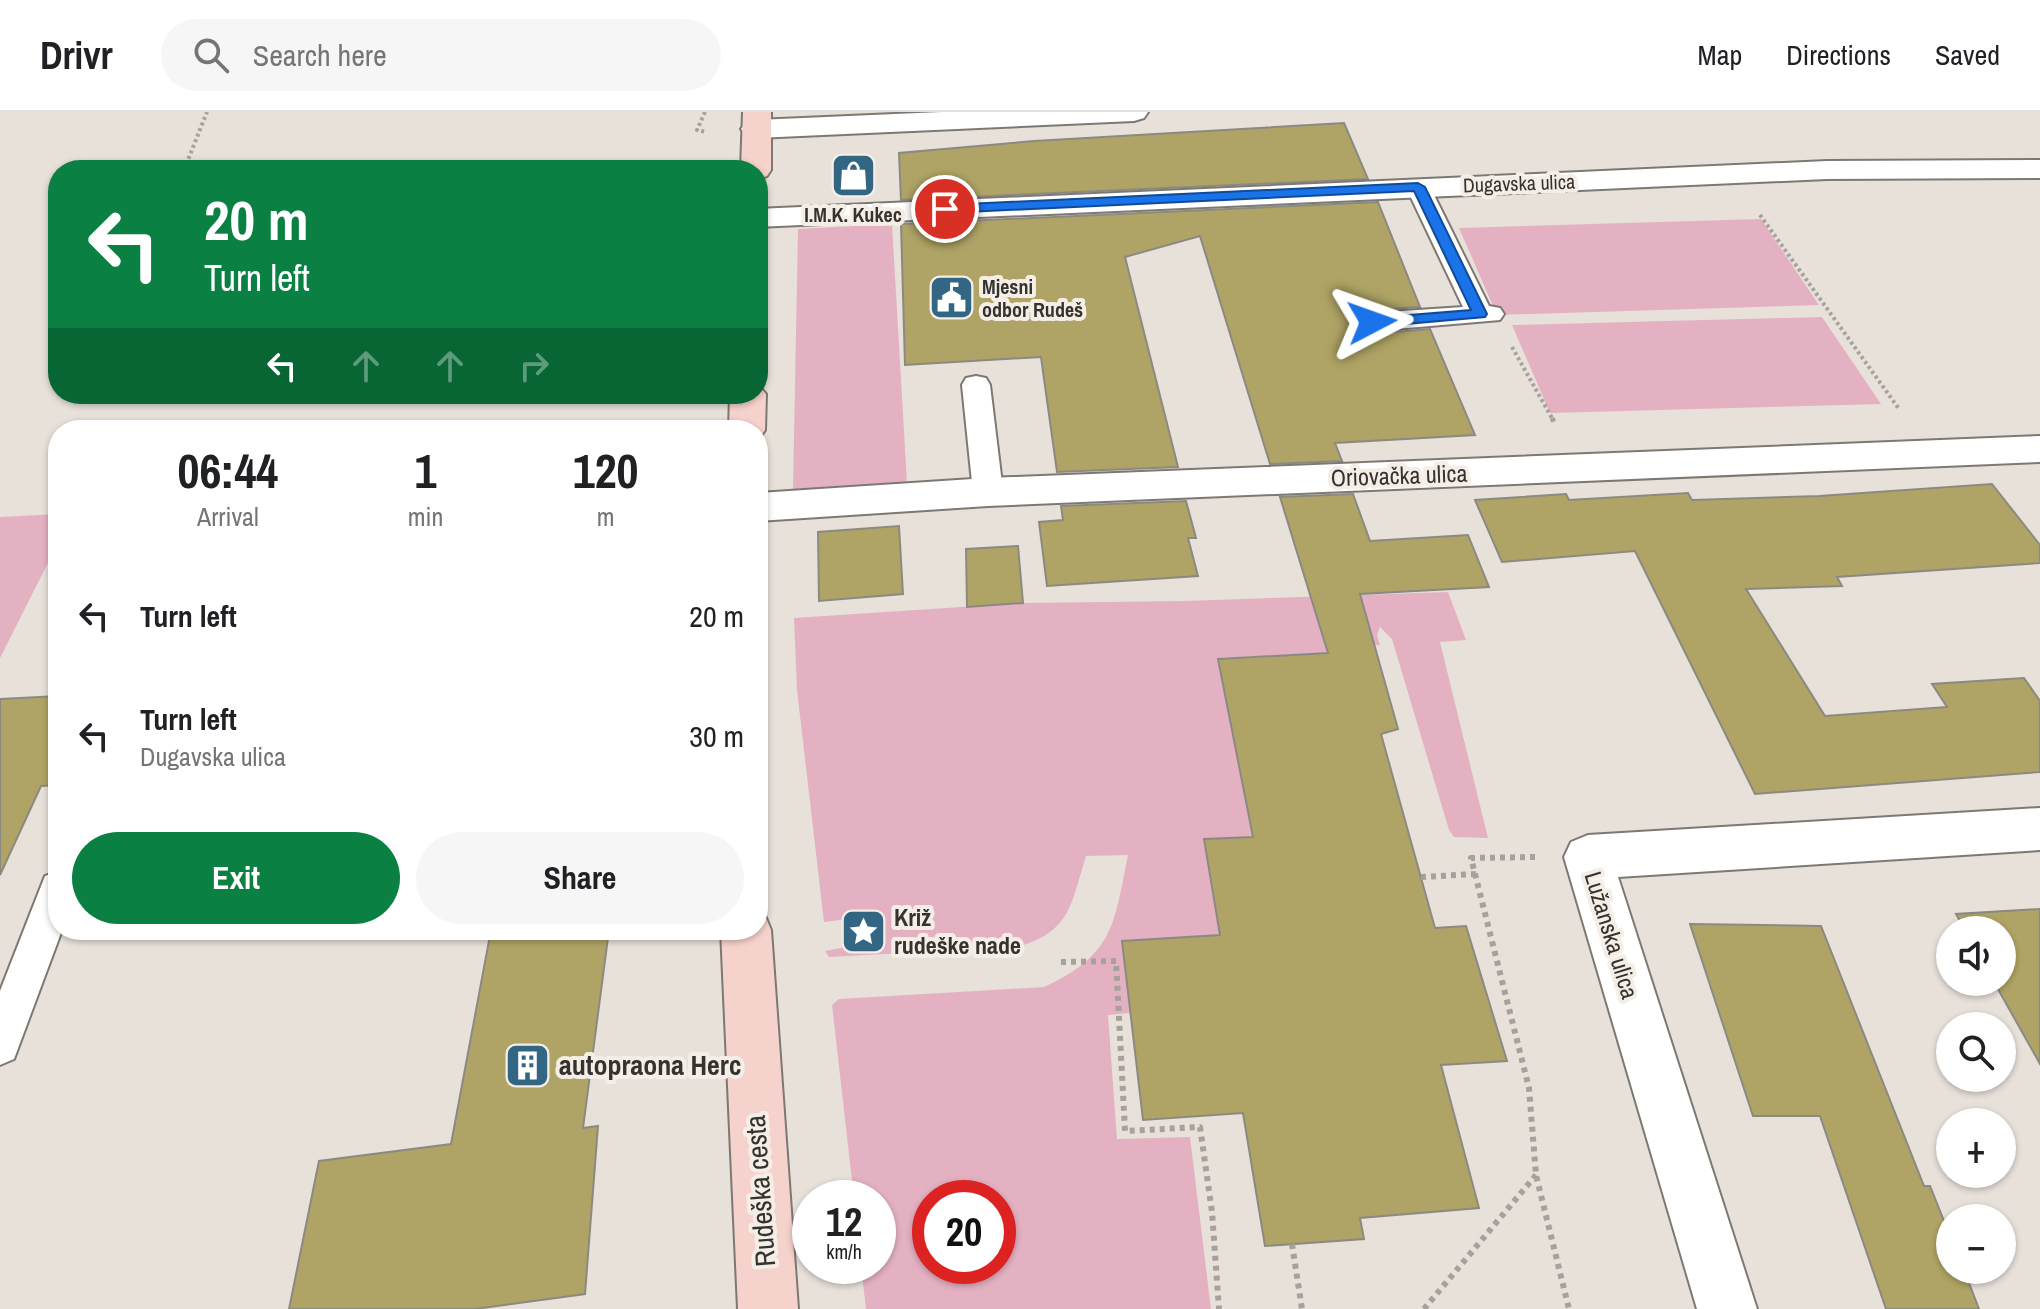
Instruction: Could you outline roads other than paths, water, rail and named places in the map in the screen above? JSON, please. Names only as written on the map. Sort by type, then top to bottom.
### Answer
[{"type":"street","points":[[756,160],[756,121],[1134,112]]},
{"type":"street","name":"Dugavska ulica","points":[[768,218],[1827,170],[2040,169]]},
{"type":"street","name":"Oriovačka ulica","points":[[768,506],[988,492],[2040,449]]},
{"type":"street","name":"Lužanska ulica","points":[[1727,1309],[1588,857],[2040,829]]},
{"type":"street","name":"Rudeška cesta","points":[[747,940],[768,1309]]},
{"type":"lane","points":[[1372,322],[1486,314],[1418,187]]},
{"type":"lane","points":[[976,385],[988,492]]},
{"type":"lane","points":[[0,1045],[48,915]]},
{"type":"place","name":"I.M.K. Kukec","points":[[853,175]]},
{"type":"place","name":"Mjesni odbor Rudeš","points":[[951,297]]},
{"type":"place","name":"Križ rudeške nade","points":[[863,931]]},
{"type":"place","name":"autopraona Herc","points":[[528,1065]]}]
